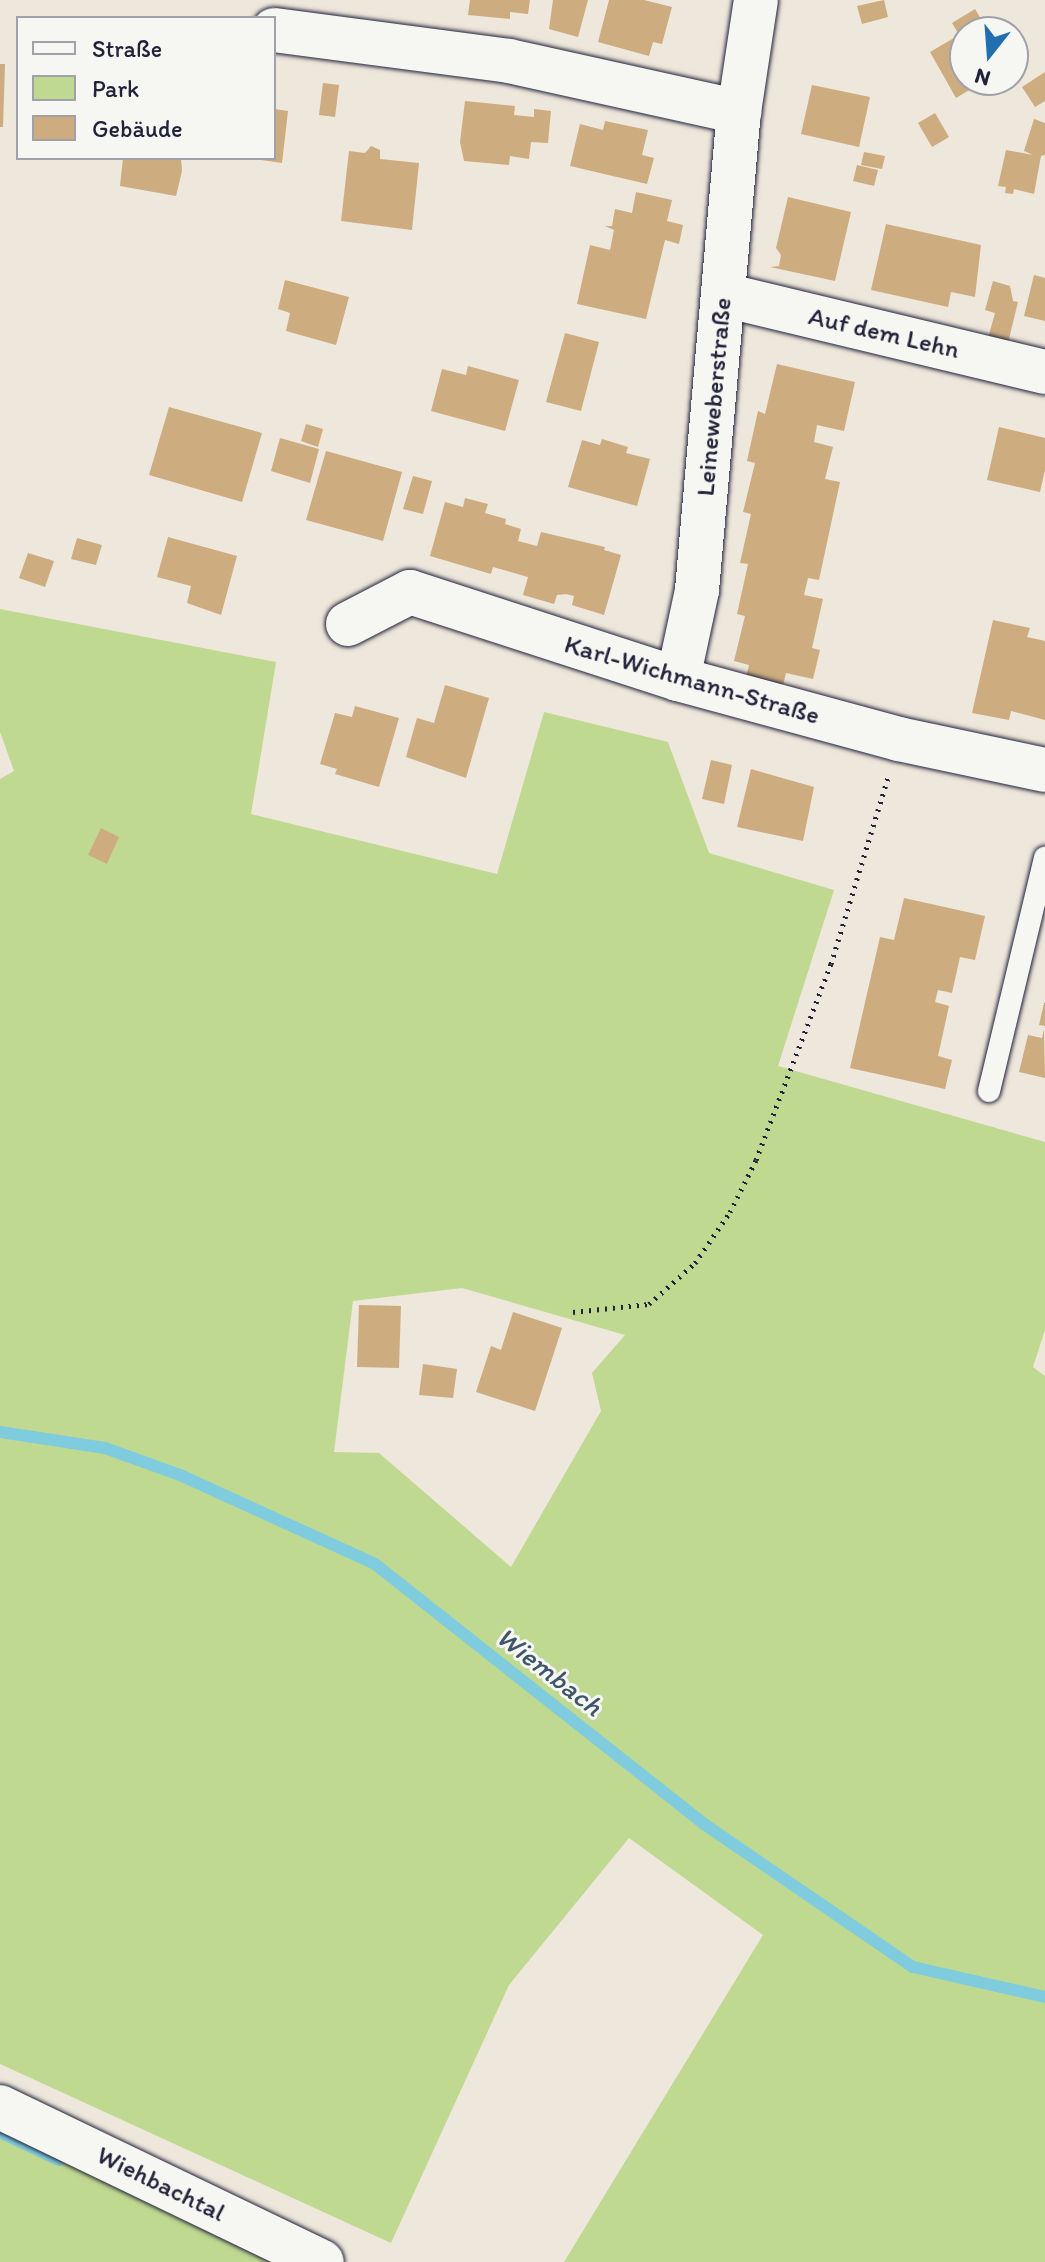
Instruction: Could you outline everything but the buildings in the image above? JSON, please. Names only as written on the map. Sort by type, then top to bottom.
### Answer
[{"type":"street","name":"Leineweberstraße","points":[[678,679],[697,590],[739,112],[756,0]]},
{"type":"street","points":[[276,30],[509,61],[739,112]]},
{"type":"street","name":"Auf dem Lehn","points":[[724,295],[1045,372]]},
{"type":"street","name":"Karl-Wichmann-Straße","points":[[348,624],[410,592],[678,679],[899,739],[1045,770]]},
{"type":"street","name":"Wiehbachtal","points":[[0,2107],[322,2262]]},
{"type":"lane","points":[[989,1091],[1045,858]]},
{"type":"path","points":[[573,1312],[649,1304],[695,1263],[730,1212],[756,1160],[831,964],[899,739]]},
{"type":"green space","points":[[0,609],[276,662],[251,814],[497,874],[544,712],[668,742],[709,853],[834,890],[778,1066],[1045,1142],[1045,1330],[1033,1367],[1045,1376],[1045,2262],[564,2262],[763,1935],[629,1838],[509,1985],[391,2243],[0,2064],[0,779],[14,771],[0,732]],"holes":[[[462,1288],[625,1335],[592,1373],[601,1411],[511,1567],[379,1453],[334,1452],[353,1301]]]},
{"type":"green space","points":[[0,2126],[290,2262],[0,2262]]},
{"type":"waterway","name":"Wiembach","points":[[0,1432],[105,1448],[180,1475],[375,1564],[704,1824],[913,1967],[1045,1997]]},
{"type":"waterway","points":[[0,2132],[59,2160]]}]
